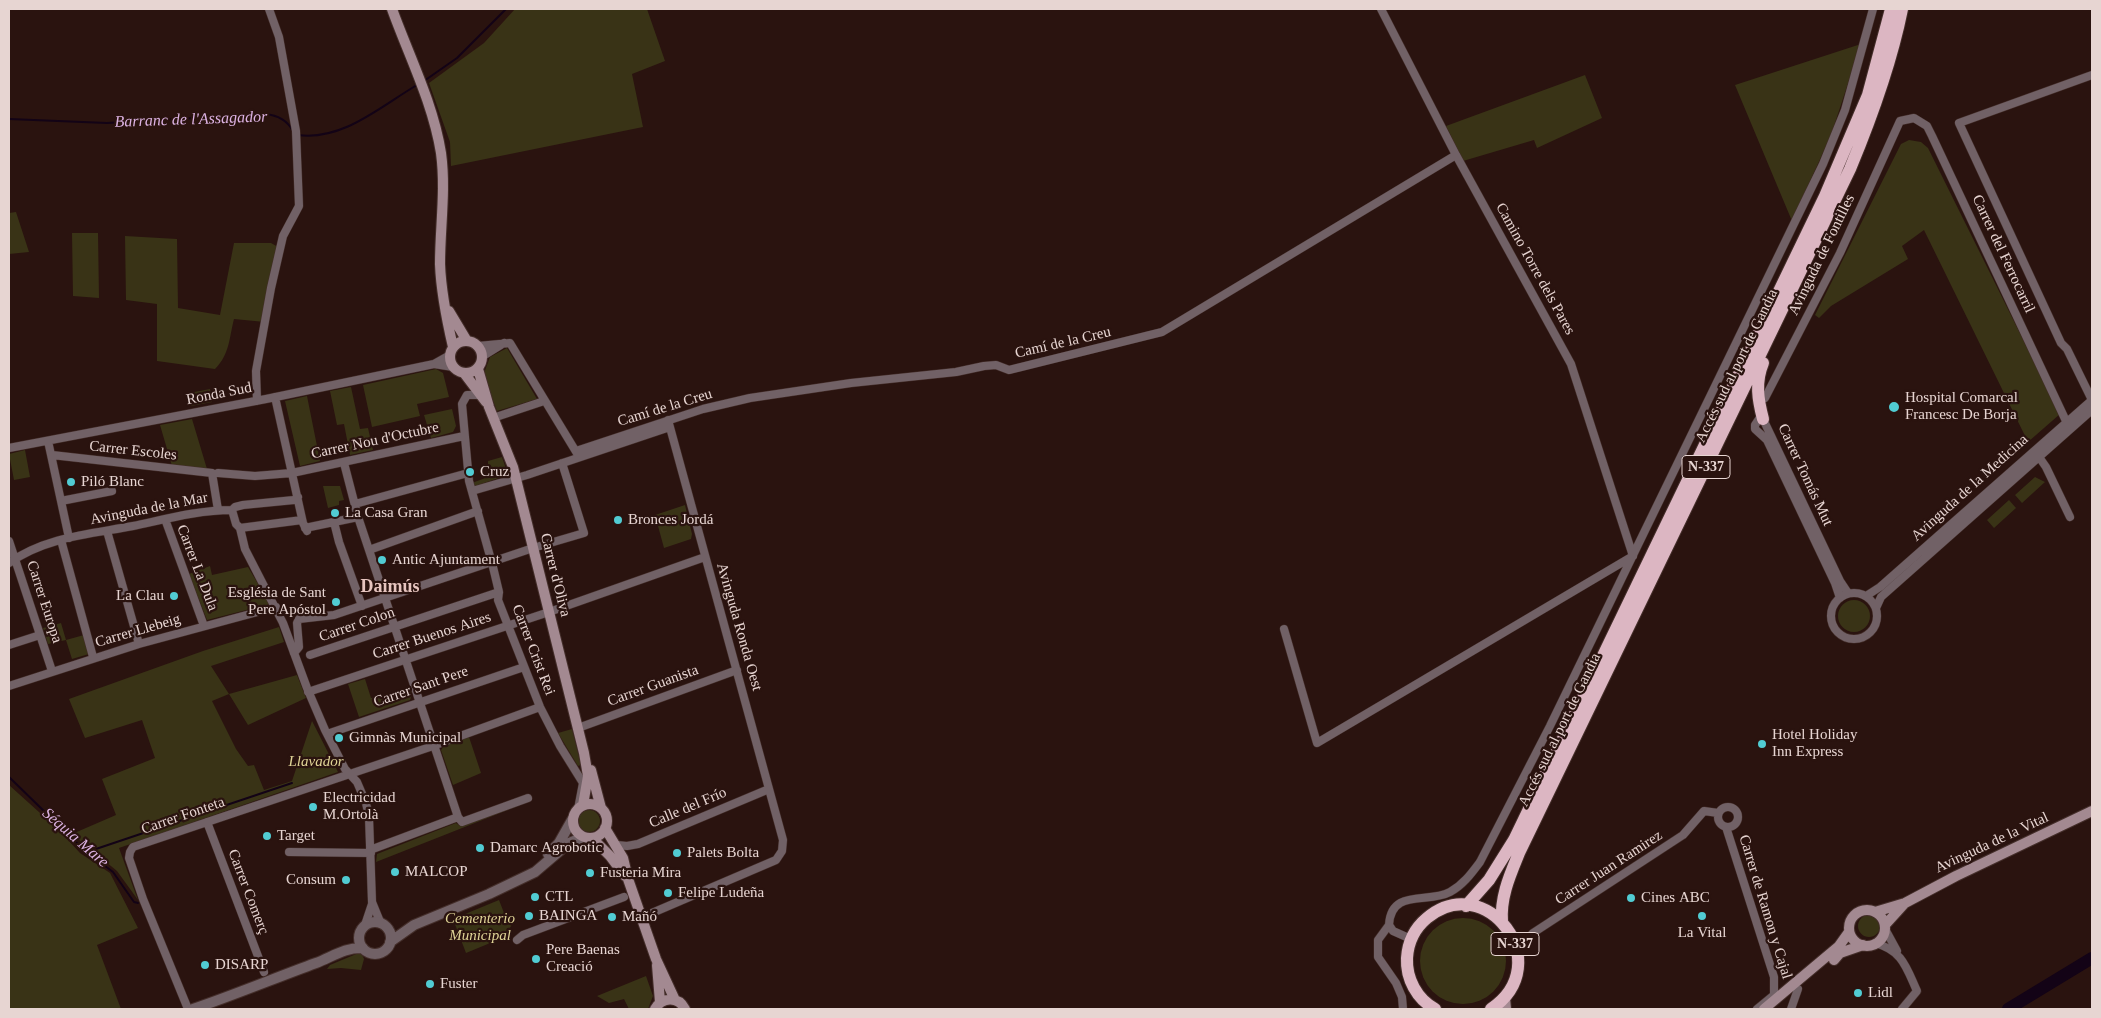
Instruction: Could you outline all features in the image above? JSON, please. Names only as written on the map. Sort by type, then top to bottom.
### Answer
[{"type":"highway","name":"Accés sud al port de Gandia","points":[[1466,906],[1493,874],[1514,840],[1825,196],[1868,95],[1891,9]]},
{"type":"highway","name":"Accés sud al port de Gandia","points":[[1502,922],[1501,910],[1507,881],[1519,853],[1850,169],[1874,112],[1891,59],[1902,9]]},
{"type":"highway","points":[[1763,419],[1758,393],[1758,380],[1761,369],[1788,310],[1811,250]]},
{"type":"highway","name":"N-337","points":[[1435,1009],[1422,1004],[1414,989],[1407,964],[1407,951],[1411,939],[1422,923],[1438,911],[1466,906],[1486,910],[1502,922],[1513,937],[1518,955],[1514,982],[1506,1004],[1491,1009]]},
{"type":"main road","points":[[392,9],[434,121],[442,163],[443,200],[440,263],[445,303],[453,367],[464,374],[469,374],[478,368],[483,356],[478,346],[467,341],[445,303]]},
{"type":"main road","points":[[451,351],[457,344],[467,341]]},
{"type":"main road","name":"Carrer d'Oliva","points":[[478,368],[493,418],[519,477],[537,547],[549,612],[582,727],[588,776],[580,807]]},
{"type":"main road","name":"Carrer d'Oliva","points":[[464,374],[489,407]]},
{"type":"main road","name":"Carrer d'Oliva","points":[[584,753],[601,808]]},
{"type":"main road","points":[[587,837],[598,836],[606,828],[607,819],[601,808],[592,804],[580,807],[572,820],[575,830],[587,837],[610,856],[628,878]]},
{"type":"main road","name":"Avinguda de la Vital","points":[[1875,912],[1905,903],[1956,876],[2092,811]]},
{"type":"main road","points":[[606,828],[622,846],[628,878],[656,959],[675,1000],[685,1009]]},
{"type":"main road","name":"Avinguda de la Vital","points":[[1885,927],[1905,903]]},
{"type":"main road","points":[[1764,1009],[1839,946],[1849,932],[1850,920],[1858,912],[1870,910],[1882,917],[1885,927],[1882,938],[1876,944],[1840,953],[1773,1009]]},
{"type":"main road","points":[[1849,932],[1854,940],[1863,946]]},
{"type":"main road","points":[[656,959],[658,1006]]},
{"type":"main road","points":[[658,1006],[665,1000],[675,1000]]},
{"type":"street","points":[[258,401],[256,375],[271,288],[283,236],[299,206],[295,130],[279,37],[269,9]]},
{"type":"street","name":"Camino Torre dels Pares","points":[[1381,9],[1456,155],[1571,364],[1633,556]]},
{"type":"street","points":[[1403,1009],[1402,997],[1396,983],[1378,957],[1378,940],[1389,925],[1390,916],[1394,908],[1403,902],[1413,899],[1449,893],[1468,880],[1480,862],[1550,726],[1823,164],[1845,110],[1873,9]]},
{"type":"street","name":"Carrer del Ferrocarril","points":[[2092,75],[1960,123],[2061,343],[2067,348],[2092,400]]},
{"type":"street","name":"Carrer del Ferrocarril","points":[[1900,121],[1914,118],[1927,126],[2066,421]]},
{"type":"street","name":"Avinguda de Fontilles","points":[[1765,398],[1840,253],[1900,121]]},
{"type":"street","name":"Camí de la Creu","points":[[472,491],[562,463],[578,454],[730,402],[810,388],[956,372],[984,366],[996,365],[1009,370],[1162,332],[1456,155]]},
{"type":"street","points":[[483,356],[506,342]]},
{"type":"street","points":[[478,346],[510,343],[578,454]]},
{"type":"street","points":[[434,364],[451,351]]},
{"type":"street","points":[[434,364],[453,367]]},
{"type":"street","name":"Ronda Sud","points":[[9,448],[258,401],[434,364]]},
{"type":"street","name":"Carrer Crist Rei","points":[[480,396],[467,396],[462,404],[464,436],[468,472],[499,592],[498,600],[540,707],[560,746],[583,783],[580,807]]},
{"type":"street","points":[[275,397],[305,527]]},
{"type":"street","name":"Avinguda de la Medicina","points":[[1866,596],[1880,587],[2092,400]]},
{"type":"street","points":[[493,418],[544,401]]},
{"type":"street","name":"Avinguda de la Medicina","points":[[1876,608],[1881,597],[2092,410]]},
{"type":"street","name":"Carrer Tomás Mut","points":[[1840,598],[1835,583],[1767,440],[1754,430],[1759,419],[1763,419],[1840,581],[1848,594]]},
{"type":"street","name":"Avinguda Ronda Oest","points":[[652,913],[776,860],[782,851],[783,840],[669,424]]},
{"type":"street","name":"Carrer Nou d'Octubre","points":[[292,473],[464,436]]},
{"type":"street","points":[[48,441],[61,501],[65,539],[93,657]]},
{"type":"street","name":"Carrer Escoles","points":[[52,455],[254,476],[292,473]]},
{"type":"street","points":[[2039,457],[2046,467],[2070,517]]},
{"type":"street","points":[[344,463],[358,517],[458,817],[462,822],[528,798]]},
{"type":"street","points":[[294,653],[299,647],[298,620],[327,612],[334,615],[584,533],[562,463]]},
{"type":"street","points":[[355,504],[468,472]]},
{"type":"street","points":[[215,473],[218,510]]},
{"type":"street","points":[[61,501],[112,492]]},
{"type":"street","name":"Avinguda de la Mar","points":[[12,560],[43,545],[65,539],[165,519],[218,510],[232,510],[238,506],[294,500],[298,497]]},
{"type":"street","points":[[232,510],[236,524],[240,528],[245,549],[276,607],[308,692],[327,734],[350,774],[358,782],[366,803],[372,902],[360,943],[363,948]]},
{"type":"street","points":[[369,550],[478,511]]},
{"type":"street","points":[[240,528],[305,527],[358,517]]},
{"type":"street","name":"Carrer La Dula","points":[[165,519],[204,626]]},
{"type":"street","points":[[334,522],[339,542],[362,606]]},
{"type":"street","points":[[107,531],[139,644]]},
{"type":"street","name":"Carrer Europa","points":[[9,541],[12,560],[52,671]]},
{"type":"street","points":[[1284,630],[1317,743],[1633,556]]},
{"type":"street","name":"Carrer Buenos Aires","points":[[308,692],[549,612],[705,557]]},
{"type":"street","name":"Carrer Colon","points":[[310,655],[499,592]]},
{"type":"street","points":[[1854,593],[1866,596],[1876,608],[1877,616],[1872,629],[1859,639],[1848,638],[1837,631],[1831,620],[1832,607],[1840,598],[1848,594],[1854,593]]},
{"type":"street","name":"Carrer Llebeig","points":[[9,686],[93,657],[276,607]]},
{"type":"street","points":[[9,645],[40,635]]},
{"type":"street","name":"Carrer Sant Pere","points":[[327,734],[524,667]]},
{"type":"street","name":"Carrer Guanista","points":[[582,727],[737,670]]},
{"type":"street","name":"Carrer Fonteta","points":[[188,1009],[143,899],[129,854],[133,847],[350,774],[540,707]]},
{"type":"street","name":"Calle del Frío","points":[[622,846],[641,842],[769,789]]},
{"type":"street","points":[[1726,807],[1735,811],[1738,817],[1735,823],[1726,827],[1719,822],[1718,813],[1726,807]]},
{"type":"street","name":"Carrer Juan Ramirez","points":[[1518,955],[1533,933],[1683,835],[1704,811],[1718,813]]},
{"type":"street","points":[[289,852],[370,851],[458,817]]},
{"type":"street","points":[[523,877],[559,843],[572,820]]},
{"type":"street","name":"Carrer Comerç","points":[[207,822],[264,972]]},
{"type":"street","name":"Carrer de Ramon y Cajal","points":[[1726,827],[1774,977],[1774,995],[1757,1009]]},
{"type":"street","points":[[193,1009],[318,963],[341,951],[355,947],[363,948],[371,953],[379,953],[414,924],[489,894],[536,872],[569,843],[587,837]]},
{"type":"street","points":[[517,940],[523,935],[624,896]]},
{"type":"street","points":[[372,902],[390,933],[390,942]]},
{"type":"street","points":[[341,951],[363,929],[375,922],[384,925],[414,924]]},
{"type":"street","points":[[1389,925],[1393,931],[1411,939]]},
{"type":"street","points":[[1885,927],[1917,991],[1902,1009]]},
{"type":"street","points":[[1876,944],[1892,948],[1899,955]]},
{"type":"street","points":[[1791,1009],[1798,989]]},
{"type":"green space","points":[[515,9],[647,9],[665,61],[632,74],[643,127],[451,166],[450,142],[429,83],[484,43]]},
{"type":"green space","points":[[1861,44],[1831,135],[1792,221],[1735,85]]},
{"type":"green space","points":[[1585,75],[1602,118],[1537,148],[1534,140],[1463,161],[1446,126]]},
{"type":"green space","points":[[1909,140],[1921,142],[1928,148],[2060,414],[2028,442],[1924,230],[1902,246],[1908,259],[1831,306],[1819,318],[1815,315],[1901,144]]},
{"type":"green space","points":[[16,212],[29,252],[9,254],[9,213]]},
{"type":"green space","points":[[72,233],[98,233],[99,298],[73,296]]},
{"type":"green space","points":[[125,236],[177,239],[178,308],[220,315],[234,243],[271,243],[278,247],[265,322],[234,319],[224,358],[215,369],[157,361],[157,304],[126,300]]},
{"type":"green space","points":[[507,348],[537,399],[497,411],[484,373],[490,357]]},
{"type":"green space","points":[[436,369],[443,373],[449,397],[417,404],[420,416],[372,427],[363,385]]},
{"type":"green space","points":[[351,387],[360,429],[368,428],[373,450],[350,455],[344,424],[337,425],[330,391]]},
{"type":"green space","points":[[210,389],[212,402],[191,406],[184,394]]},
{"type":"green space","points":[[307,396],[320,461],[300,466],[285,401]]},
{"type":"green space","points":[[452,409],[456,426],[453,432],[431,438],[424,415]]},
{"type":"green space","points":[[192,419],[207,469],[172,466],[160,425]]},
{"type":"green space","points":[[25,450],[30,477],[14,480],[9,454]]},
{"type":"green space","points":[[502,457],[508,475],[472,487],[472,483],[488,477],[488,461]]},
{"type":"green space","points":[[2035,477],[2045,482],[2022,503],[2015,495]]},
{"type":"green space","points":[[323,486],[340,486],[344,500],[339,501],[339,505],[328,508]]},
{"type":"green space","points":[[2009,500],[2016,508],[1994,528],[1987,520]]},
{"type":"green space","points":[[685,505],[692,534],[691,539],[664,548],[655,515]]},
{"type":"green space","points":[[210,566],[212,575],[248,567],[270,604],[207,620],[189,574]]},
{"type":"green space","points":[[1854,600],[1860,601],[1865,605],[1869,610],[1869,622],[1865,627],[1860,631],[1854,632],[1848,631],[1843,627],[1839,622],[1838,616],[1839,610],[1843,605],[1848,601]]},
{"type":"green space","points":[[61,623],[66,640],[48,644],[43,628]]},
{"type":"green space","name":"Llavador","points":[[279,627],[284,642],[211,666],[229,694],[212,701],[236,749],[248,766],[254,765],[264,790],[292,781],[312,721],[338,772],[119,848],[138,900],[117,871],[72,834],[116,815],[102,779],[155,758],[142,720],[85,738],[69,699],[203,651]]},
{"type":"green space","points":[[84,635],[89,654],[72,659],[66,640]]},
{"type":"green space","points":[[297,675],[306,698],[248,725],[229,694]]},
{"type":"green space","points":[[365,679],[371,698],[410,687],[412,695],[410,700],[359,717],[348,684]]},
{"type":"green space","points":[[572,729],[581,765],[578,766],[558,733]]},
{"type":"green space","points":[[469,737],[481,773],[453,785],[441,750],[444,746]]},
{"type":"green space","points":[[9,785],[60,831],[80,853],[110,873],[138,928],[97,945],[121,1009],[9,1009]]},
{"type":"green space","points":[[522,802],[523,804],[376,862],[377,854],[456,823],[460,826]]},
{"type":"green space","points":[[589,810],[597,813],[600,821],[597,829],[589,832],[581,829],[578,821],[581,813]]},
{"type":"green space","name":"Cementerio Municipal","points":[[499,900],[506,918],[515,914],[510,928],[512,934],[466,953],[453,919]]},
{"type":"green space","points":[[1869,915],[1877,918],[1880,926],[1877,934],[1869,937],[1861,934],[1858,926],[1861,918]]},
{"type":"green space","points":[[1463,918],[1479,921],[1487,925],[1499,937],[1503,945],[1506,961],[1503,977],[1499,985],[1487,997],[1479,1001],[1463,1004],[1447,1001],[1439,997],[1427,985],[1423,977],[1420,961],[1423,945],[1427,937],[1439,925],[1447,921]]},
{"type":"green space","points":[[361,952],[364,959],[361,970],[327,969],[330,965]]},
{"type":"green space","points":[[646,976],[653,996],[648,1009],[629,1009],[624,999],[609,1003],[597,996]]},
{"type":"waterway","name":"Barranc de l'Assagador","points":[[424,81],[457,58],[506,9]]},
{"type":"waterway","name":"Barranc de l'Assagador","points":[[298,135],[331,133],[346,127],[375,112],[417,85]]},
{"type":"waterway","name":"Barranc de l'Assagador","points":[[9,119],[107,123],[265,114],[281,119],[293,131]]},
{"type":"waterway","name":"Séquia Mare","points":[[9,777],[84,850],[113,872],[134,902],[138,903]]},
{"type":"waterway","points":[[87,852],[292,783]]},
{"type":"waterway","points":[[2008,1009],[2092,958]]},
{"type":"place","name":"Hospital Comarcal Francesc De Borja","points":[[1894,407]]},
{"type":"place","name":"Cruz","points":[[470,472]]},
{"type":"place","name":"Piló Blanc","points":[[71,482]]},
{"type":"place","name":"La Casa Gran","points":[[335,513]]},
{"type":"place","name":"Bronces Jordá","points":[[618,520]]},
{"type":"place","name":"Antic Ajuntament","points":[[382,560]]},
{"type":"place","name":"La Clau","points":[[174,596]]},
{"type":"place","name":"Església de Sant Pere Apóstol","points":[[336,602]]},
{"type":"place","name":"Gimnàs Municipal","points":[[339,738]]},
{"type":"place","name":"Hotel Holiday Inn Express","points":[[1762,744]]},
{"type":"place","name":"Electricidad M.Ortolà","points":[[313,807]]},
{"type":"place","name":"Target","points":[[267,836]]},
{"type":"place","name":"Damarc Agrobotic","points":[[480,848]]},
{"type":"place","name":"Palets Bolta","points":[[677,853]]},
{"type":"place","name":"MALCOP","points":[[395,872]]},
{"type":"place","name":"Fusteria Mira","points":[[590,873]]},
{"type":"place","name":"Consum","points":[[346,880]]},
{"type":"place","name":"Felipe Ludeña","points":[[668,893]]},
{"type":"place","name":"CTL","points":[[535,897]]},
{"type":"place","name":"Cines ABC","points":[[1631,898]]},
{"type":"place","name":"BAINGA","points":[[529,916]]},
{"type":"place","name":"La Vital","points":[[1702,916]]},
{"type":"place","name":"Mañó","points":[[612,917]]},
{"type":"place","name":"Pere Baenas Creació","points":[[536,959]]},
{"type":"place","name":"DISARP","points":[[205,965]]},
{"type":"place","name":"Fuster","points":[[430,984]]},
{"type":"place","name":"Lidl","points":[[1858,993]]},
{"type":"district","name":"Daimús","points":[[390,587]]}]
